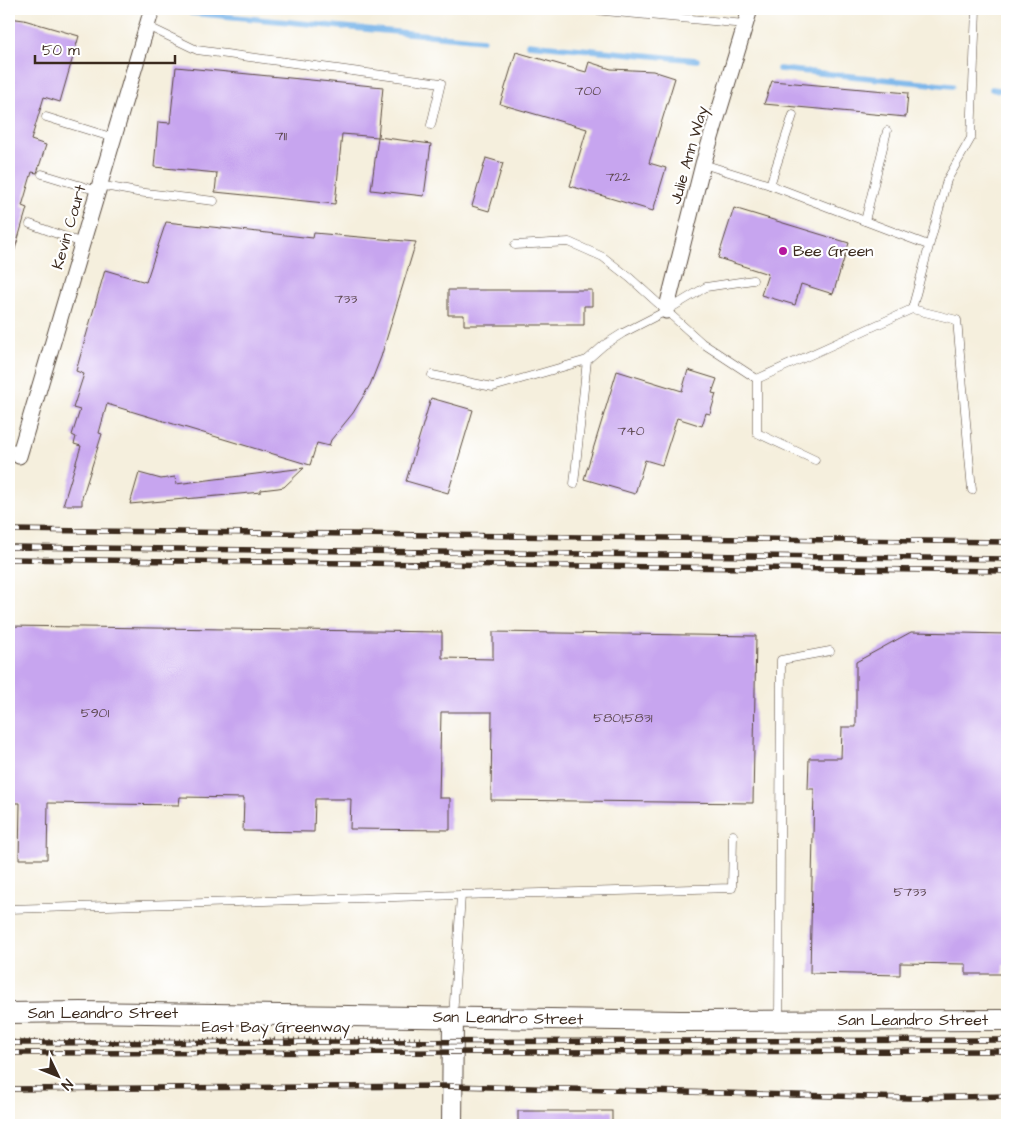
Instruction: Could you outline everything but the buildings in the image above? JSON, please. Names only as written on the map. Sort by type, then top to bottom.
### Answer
[{"type":"main road","name":"San Leandro Street","points":[[9,1012],[680,1021],[1007,1020]]},
{"type":"main road","points":[[452,1125],[453,1017]]},
{"type":"street","name":"Kevin Court","points":[[16,451],[99,188],[152,9]]},
{"type":"street","name":"Julie Ann Way","points":[[666,311],[703,164],[750,9]]},
{"type":"lane","points":[[582,9],[745,24]]},
{"type":"lane","points":[[912,309],[947,180],[971,138],[976,9]]},
{"type":"lane","points":[[147,26],[198,50],[441,83],[431,125]]},
{"type":"lane","points":[[770,185],[793,115]]},
{"type":"lane","points":[[46,117],[114,138]]},
{"type":"lane","points":[[865,221],[887,131]]},
{"type":"lane","points":[[703,164],[770,185],[928,245]]},
{"type":"lane","points":[[42,174],[99,188],[214,201]]},
{"type":"lane","points":[[30,224],[82,243]]},
{"type":"lane","points":[[515,245],[569,242],[602,257],[630,278],[702,343],[757,379]]},
{"type":"lane","points":[[432,375],[493,387],[587,360],[616,337],[666,311],[706,287],[753,280]]},
{"type":"lane","points":[[757,379],[912,309],[958,320],[972,490]]},
{"type":"lane","points":[[574,484],[587,360]]},
{"type":"lane","points":[[757,379],[757,433],[815,460]]},
{"type":"lane","points":[[778,1021],[781,660],[830,652]]},
{"type":"lane","points":[[9,908],[460,894],[732,888],[734,835]]},
{"type":"lane","points":[[453,1017],[460,894]]},
{"type":"path","name":"East Bay Greenway","points":[[9,1041],[423,1038]]},
{"type":"waterway","points":[[191,13],[483,40]]},
{"type":"waterway","points":[[528,44],[697,60]]},
{"type":"waterway","points":[[779,69],[952,86]]},
{"type":"waterway","points":[[992,89],[1007,91]]},
{"type":"railway","points":[[9,530],[1007,542]]},
{"type":"railway","points":[[9,547],[1007,559]]},
{"type":"railway","points":[[9,559],[1007,571]]},
{"type":"railway","points":[[9,1043],[1007,1040]]},
{"type":"railway","points":[[9,1053],[1007,1051]]},
{"type":"railway","points":[[9,1089],[453,1086],[909,1098],[1007,1096]]},
{"type":"place","name":"Bee Green","points":[[783,251]]}]
